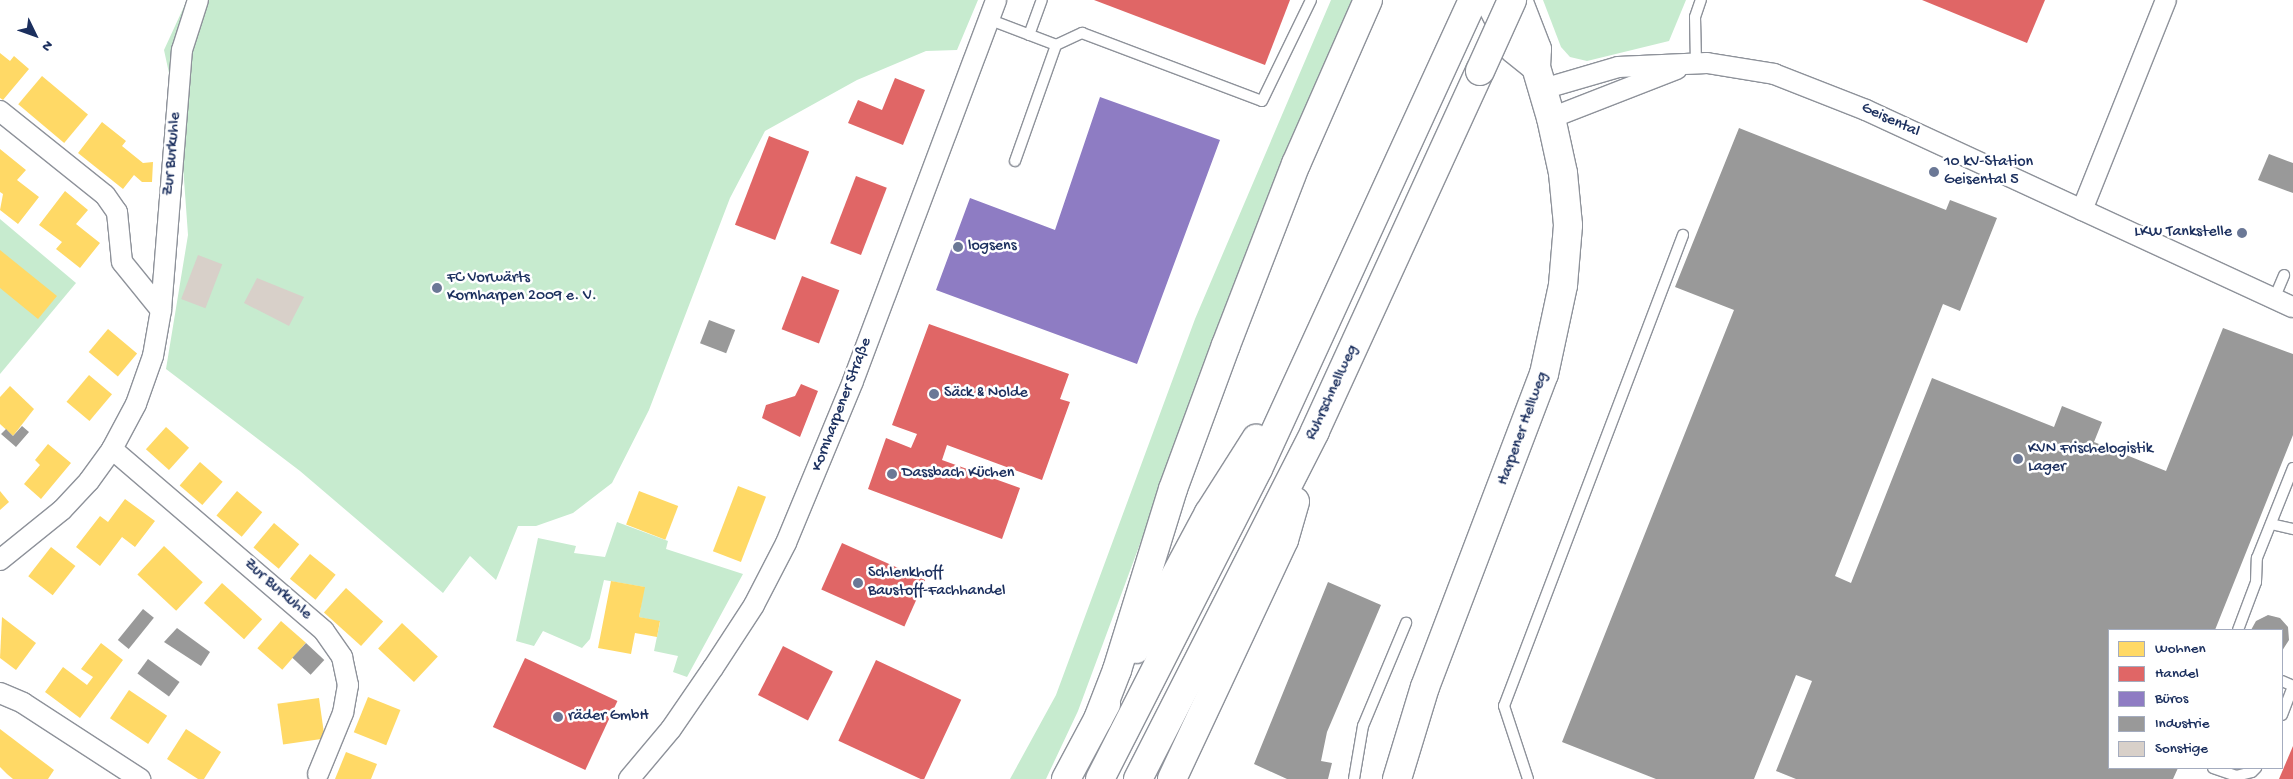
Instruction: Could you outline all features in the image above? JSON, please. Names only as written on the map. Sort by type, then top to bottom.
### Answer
[{"type":"main road","points":[[1098,719],[1117,670],[1173,489],[1226,344],[1296,164],[1368,0]]},
{"type":"main road","points":[[1100,779],[1203,580],[1326,325],[1473,0]]},
{"type":"main road","points":[[1489,0],[1514,49],[1539,78]]},
{"type":"main road","name":"Ruhrschnellweg","points":[[1138,779],[1315,431],[1512,0]]},
{"type":"main road","name":"Harpener Hellweg","points":[[1397,779],[1425,687],[1505,482],[1548,362],[1568,254],[1566,199],[1551,118],[1539,78],[1538,49],[1518,0]]},
{"type":"main road","points":[[1066,779],[1209,513],[1294,383],[1326,325]]},
{"type":"main road","points":[[1173,779],[1284,540],[1315,431]]},
{"type":"street","name":"Zur Burkuhle","points":[[0,560],[62,510],[90,481],[112,449],[136,404],[153,356],[161,310],[182,50],[198,0]]},
{"type":"street","name":"Kornharpener Straße","points":[[629,779],[670,729],[713,668],[754,605],[786,543],[853,381],[996,0]]},
{"type":"street","points":[[2082,210],[2166,0]]},
{"type":"street","name":"Geisental","points":[[1551,118],[1692,64]]},
{"type":"street","name":"Geisental","points":[[1539,78],[1618,67],[1692,64],[1774,74],[1824,92],[2293,307]]},
{"type":"street","points":[[0,111],[105,195],[117,212],[122,262],[161,310]]},
{"type":"street","name":"Zur Burkuhle","points":[[112,449],[324,631],[342,657],[348,685],[343,713],[318,774]]},
{"type":"street","points":[[0,678],[23,703]]},
{"type":"street","points":[[0,693],[23,703],[140,779]]},
{"type":"lane","points":[[1029,35],[1042,0]]},
{"type":"lane","points":[[1015,161],[1056,45],[1082,32],[1262,101],[1311,0]]},
{"type":"lane","points":[[1692,64],[1695,16],[1701,0]]},
{"type":"lane","points":[[988,19],[1056,45]]},
{"type":"lane","points":[[1528,779],[1504,706],[1684,235]]},
{"type":"lane","points":[[2274,299],[2284,275]]},
{"type":"lane","points":[[2238,629],[2256,582],[2257,558],[2293,468]]},
{"type":"lane","points":[[2271,524],[2293,528]]},
{"type":"lane","points":[[1354,779],[1363,726],[1406,623]]},
{"type":"lane","points":[[2283,712],[2293,686]]},
{"type":"lane","points":[[2216,769],[2236,776],[2252,772],[2255,769]]},
{"type":"green space","name":"FC Vorwärts Kornharpen 2009 e. V.","points":[[187,0],[978,0],[957,50],[926,51],[857,80],[765,131],[730,198],[649,410],[612,483],[573,513],[536,526],[518,526],[496,580],[470,556],[443,593],[300,471],[166,369],[188,235],[180,124],[164,50]]},
{"type":"green space","points":[[1331,0],[1361,0],[1227,309],[1078,711],[1046,779],[1010,779],[1056,695],[1195,319]]},
{"type":"green space","points":[[1543,0],[1686,0],[1669,41],[1587,61],[1570,57],[1561,47]]},
{"type":"green space","points":[[0,219],[76,283],[0,374]]},
{"type":"green space","points":[[617,522],[668,541],[666,549],[743,574],[687,677],[673,672],[678,656],[654,651],[660,622],[639,617],[644,587],[604,580],[590,639],[582,648],[543,631],[534,646],[516,641],[538,538],[576,546],[574,553],[605,557]]},
{"type":"building: Wohnen","points":[[0,53],[10,61],[14,56],[29,69],[3,100],[0,98]]},
{"type":"building: Wohnen","points":[[42,76],[88,115],[64,143],[18,104]]},
{"type":"building: Wohnen","points":[[102,122],[126,141],[122,146],[143,163],[153,162],[152,182],[142,182],[134,175],[123,189],[78,153]]},
{"type":"building: Wohnen","points":[[0,149],[26,170],[17,180],[39,197],[18,224],[0,210],[3,194],[0,192]]},
{"type":"building: Wohnen","points":[[65,191],[88,210],[76,224],[100,243],[80,268],[56,249],[62,242],[39,225]]},
{"type":"building: Wohnen","points":[[0,250],[57,296],[38,319],[0,288]]},
{"type":"building: Wohnen","points":[[108,329],[137,353],[118,376],[89,352]]},
{"type":"building: Wohnen","points":[[89,375],[112,394],[89,421],[67,402]]},
{"type":"building: Wohnen","points":[[10,386],[34,409],[13,436],[0,424],[0,397]]},
{"type":"building: Wohnen","points":[[166,427],[189,448],[169,470],[146,449]]},
{"type":"building: Wohnen","points":[[48,444],[71,463],[41,499],[24,484],[40,465],[35,460]]},
{"type":"building: Wohnen","points":[[200,462],[223,482],[202,505],[180,485]]},
{"type":"building: Wohnen","points":[[738,486],[766,497],[741,562],[713,551]]},
{"type":"building: Wohnen","points":[[0,491],[9,502],[0,510]]},
{"type":"building: Wohnen","points":[[237,491],[262,512],[242,537],[216,516]]},
{"type":"building: Wohnen","points":[[639,491],[678,506],[665,540],[626,525]]},
{"type":"building: Wohnen","points":[[125,499],[155,521],[135,547],[122,537],[100,566],[76,547],[100,516],[108,522]]},
{"type":"building: Wohnen","points":[[274,523],[299,544],[279,569],[253,548]]},
{"type":"building: Wohnen","points":[[164,546],[203,582],[176,611],[137,575]]},
{"type":"building: Wohnen","points":[[51,547],[75,566],[53,595],[28,576]]},
{"type":"building: Wohnen","points":[[310,554],[336,575],[316,600],[290,579]]},
{"type":"building: Wohnen","points":[[611,581],[645,587],[639,617],[660,621],[657,637],[635,633],[631,654],[598,648]]},
{"type":"building: Wohnen","points":[[222,583],[262,619],[244,639],[204,603]]},
{"type":"building: Wohnen","points":[[346,588],[383,621],[361,646],[324,613]]},
{"type":"building: Wohnen","points":[[2,617],[36,643],[16,670],[0,658]]},
{"type":"building: Wohnen","points":[[281,621],[306,643],[282,670],[257,648]]},
{"type":"building: Wohnen","points":[[402,623],[438,656],[414,682],[378,649]]},
{"type":"building: Wohnen","points":[[101,643],[123,660],[80,718],[45,692],[63,667],[87,685],[93,677],[81,669]]},
{"type":"building: Wohnen","points":[[129,690],[167,716],[148,744],[110,718]]},
{"type":"building: Wohnen","points":[[368,697],[400,710],[386,745],[354,732]]},
{"type":"building: Wohnen","points":[[319,698],[325,739],[283,744],[277,704]]},
{"type":"building: Wohnen","points":[[0,729],[54,770],[48,779],[13,779],[0,767]]},
{"type":"building: Wohnen","points":[[186,729],[221,752],[204,779],[198,779],[167,759]]},
{"type":"building: Wohnen","points":[[346,752],[377,764],[371,779],[335,779]]},
{"type":"building: Handel","points":[[1094,0],[1290,0],[1265,65]]},
{"type":"building: Handel","points":[[1922,0],[2045,0],[2027,43]]},
{"type":"building: Handel","points":[[895,78],[925,90],[903,145],[848,123],[858,100],[882,110]]},
{"type":"building: Handel","points":[[769,136],[809,151],[775,240],[735,225]]},
{"type":"building: Handel","points":[[856,176],[887,188],[861,255],[830,243]]},
{"type":"building: Handel","points":[[802,276],[839,290],[819,344],[782,329]]},
{"type":"building: Handel","points":[[929,324],[1069,374],[1060,399],[1070,402],[1042,480],[947,445],[942,460],[1020,488],[1002,539],[868,489],[886,438],[911,448],[917,434],[892,425]]},
{"type":"building: Handel","points":[[801,384],[818,391],[800,437],[762,418],[766,405],[795,396]]},
{"type":"building: Handel","points":[[842,543],[925,580],[904,627],[821,590]]},
{"type":"building: Handel","points":[[783,646],[833,671],[808,720],[758,695]]},
{"type":"building: Handel","points":[[525,658],[617,701],[585,770],[493,727]]},
{"type":"building: Handel","points":[[876,660],[961,700],[924,779],[838,741]]},
{"type":"building: Handel","points":[[2293,746],[2293,779],[2279,779]]},
{"type":"building: Büros","points":[[1100,97],[1220,140],[1137,364],[936,290],[970,198],[1055,230]]},
{"type":"building: Industrie","name":"KVN Frischelogistik Lager","points":[[1739,128],[1946,210],[1950,200],[1997,218],[1960,311],[1943,304],[1835,576],[1851,583],[1932,378],[2054,427],[2062,406],[2102,422],[2094,442],[2166,471],[2223,328],[2293,354],[2293,435],[2215,629],[2108,629],[2108,769],[2178,769],[2173,779],[1796,779],[1776,771],[1812,681],[1796,675],[1754,779],[1656,779],[1562,742],[1734,310],[1675,287]]},
{"type":"building: Industrie","points":[[2269,154],[2293,163],[2293,193],[2258,180]]},
{"type":"building: Industrie","points":[[709,320],[735,330],[726,353],[700,343]]},
{"type":"building: Industrie","points":[[22,426],[29,432],[16,447],[1,434],[6,429],[13,436]]},
{"type":"building: Industrie","points":[[1328,582],[1381,605],[1327,732],[1321,761],[1332,763],[1328,779],[1287,779],[1254,764]]},
{"type":"building: Industrie","points":[[143,609],[154,618],[129,649],[118,640]]},
{"type":"building: Industrie","points":[[2268,615],[2280,618],[2288,627],[2289,640],[2283,649],[2283,629],[2252,629],[2256,621]]},
{"type":"building: Industrie","points":[[177,628],[210,652],[201,666],[164,642]]},
{"type":"building: Industrie","points":[[306,643],[324,660],[311,675],[292,658]]},
{"type":"building: Industrie","points":[[148,659],[180,682],[169,696],[137,674]]},
{"type":"building: Sonstige","points":[[198,255],[222,264],[205,308],[181,299]]},
{"type":"building: Sonstige","points":[[257,278],[304,297],[289,326],[244,303]]},
{"type":"place","name":"10 kV-Station Geisental 5","points":[[1934,172]]},
{"type":"place","name":"LKW Tankstelle","points":[[2242,233]]},
{"type":"place","name":"logsens","points":[[958,247]]},
{"type":"place","name":"FC Vorwärts Kornharpen 2009 e. V.","points":[[437,288]]},
{"type":"place","name":"Säck & Nolde","points":[[934,394]]},
{"type":"place","name":"KVN Frischelogistik Lager","points":[[2018,459]]},
{"type":"place","name":"Dassbach Küchen","points":[[892,474]]},
{"type":"place","name":"Schlenkhoff Baustoff-Fachhandel","points":[[858,583]]},
{"type":"place","name":"räder GmbH","points":[[558,717]]}]
